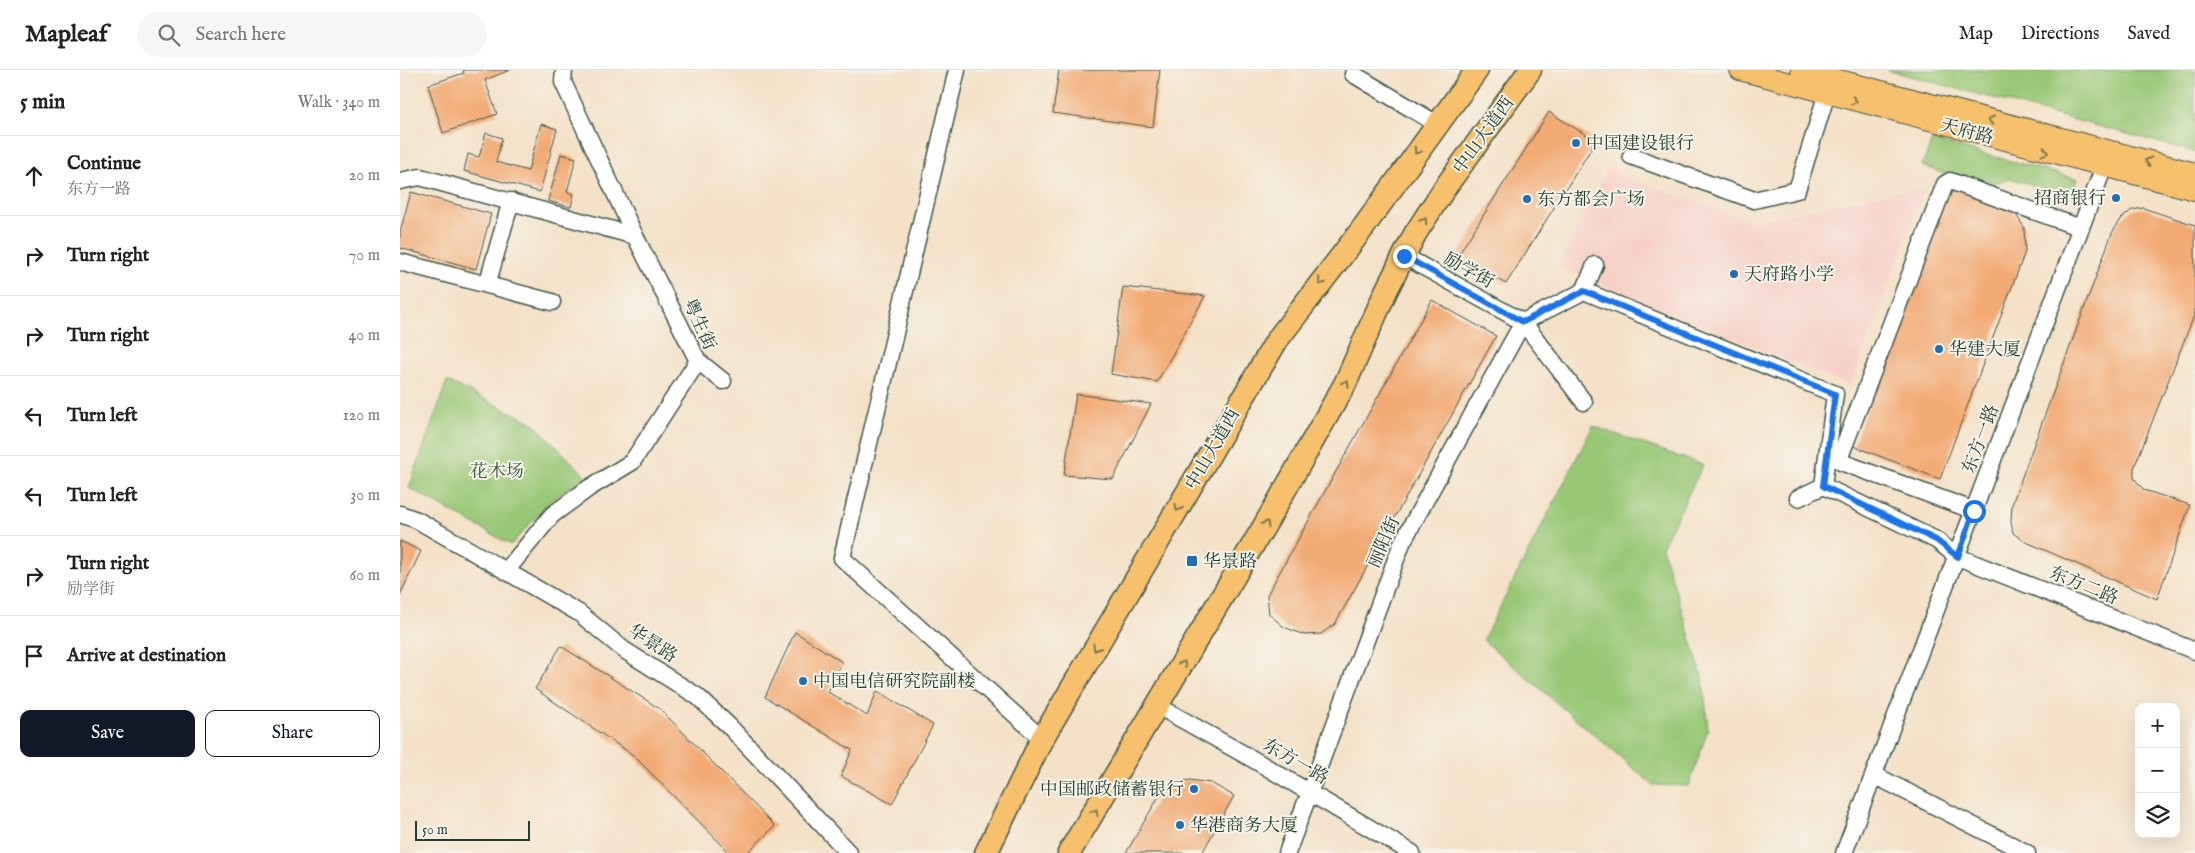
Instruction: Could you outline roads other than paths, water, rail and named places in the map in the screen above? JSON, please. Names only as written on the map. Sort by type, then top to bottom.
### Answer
[{"type":"highway","name":"中山大道西","points":[[986,851],[1042,739],[1277,340],[1363,228],[1478,70]]},
{"type":"highway","name":"中山大道西","points":[[1069,853],[1158,706],[1345,384],[1386,291],[1404,256],[1444,189],[1530,70]]},
{"type":"main road","name":"天府路","points":[[1740,70],[1827,93],[2107,159],[2195,173]]},
{"type":"main road","name":"天府路","points":[[1801,70],[2107,159],[2195,190]]},
{"type":"street","name":"粤生街","points":[[507,570],[552,515],[590,488],[632,462],[698,361],[635,236],[563,82],[564,70]]},
{"type":"street","points":[[957,70],[842,558],[1042,739]]},
{"type":"street","points":[[1353,74],[1437,124]]},
{"type":"street","points":[[1631,156],[1754,200],[1797,190],[1827,93]]},
{"type":"street","name":"东方一路","points":[[1844,853],[1958,557],[2107,159]]},
{"type":"street","points":[[400,181],[420,177],[635,236]]},
{"type":"street","points":[[1974,511],[1842,462],[1841,454],[1844,444],[1945,184],[1950,181],[2082,228]]},
{"type":"street","points":[[487,285],[511,201]]},
{"type":"street","name":"励学街","points":[[1404,256],[1519,320]]},
{"type":"street","points":[[400,262],[552,302]]},
{"type":"street","points":[[1584,402],[1519,320],[1584,291],[1596,265]]},
{"type":"street","points":[[1584,291],[1835,394],[1823,486],[1798,498]]},
{"type":"street","name":"丽阳街","points":[[1287,853],[1402,543],[1519,320]]},
{"type":"street","points":[[698,361],[723,381]]},
{"type":"street","name":"东方二路","points":[[1823,486],[1936,540],[1958,557],[2195,651]]},
{"type":"street","name":"华景路","points":[[400,514],[417,520],[579,613],[624,650],[697,696],[724,721],[849,853]]},
{"type":"street","name":"东方一路","points":[[1158,706],[1412,853]]},
{"type":"street","points":[[1874,775],[2027,853]]},
{"type":"place","name":"中国建设银行","points":[[1576,143]]},
{"type":"place","name":"招商银行","points":[[2116,198]]},
{"type":"place","name":"东方都会广场","points":[[1527,199]]},
{"type":"place","name":"天府路小学","points":[[1734,274]]},
{"type":"place","name":"华建大厦","points":[[1939,349]]},
{"type":"place","name":"华景路","points":[[1192,561]]},
{"type":"place","name":"中国电信研究院副楼","points":[[803,681]]},
{"type":"place","name":"中国邮政储蓄银行","points":[[1194,789]]},
{"type":"place","name":"华港商务大厦","points":[[1180,825]]},
{"type":"park label","name":"花木场","points":[[497,471]]}]
